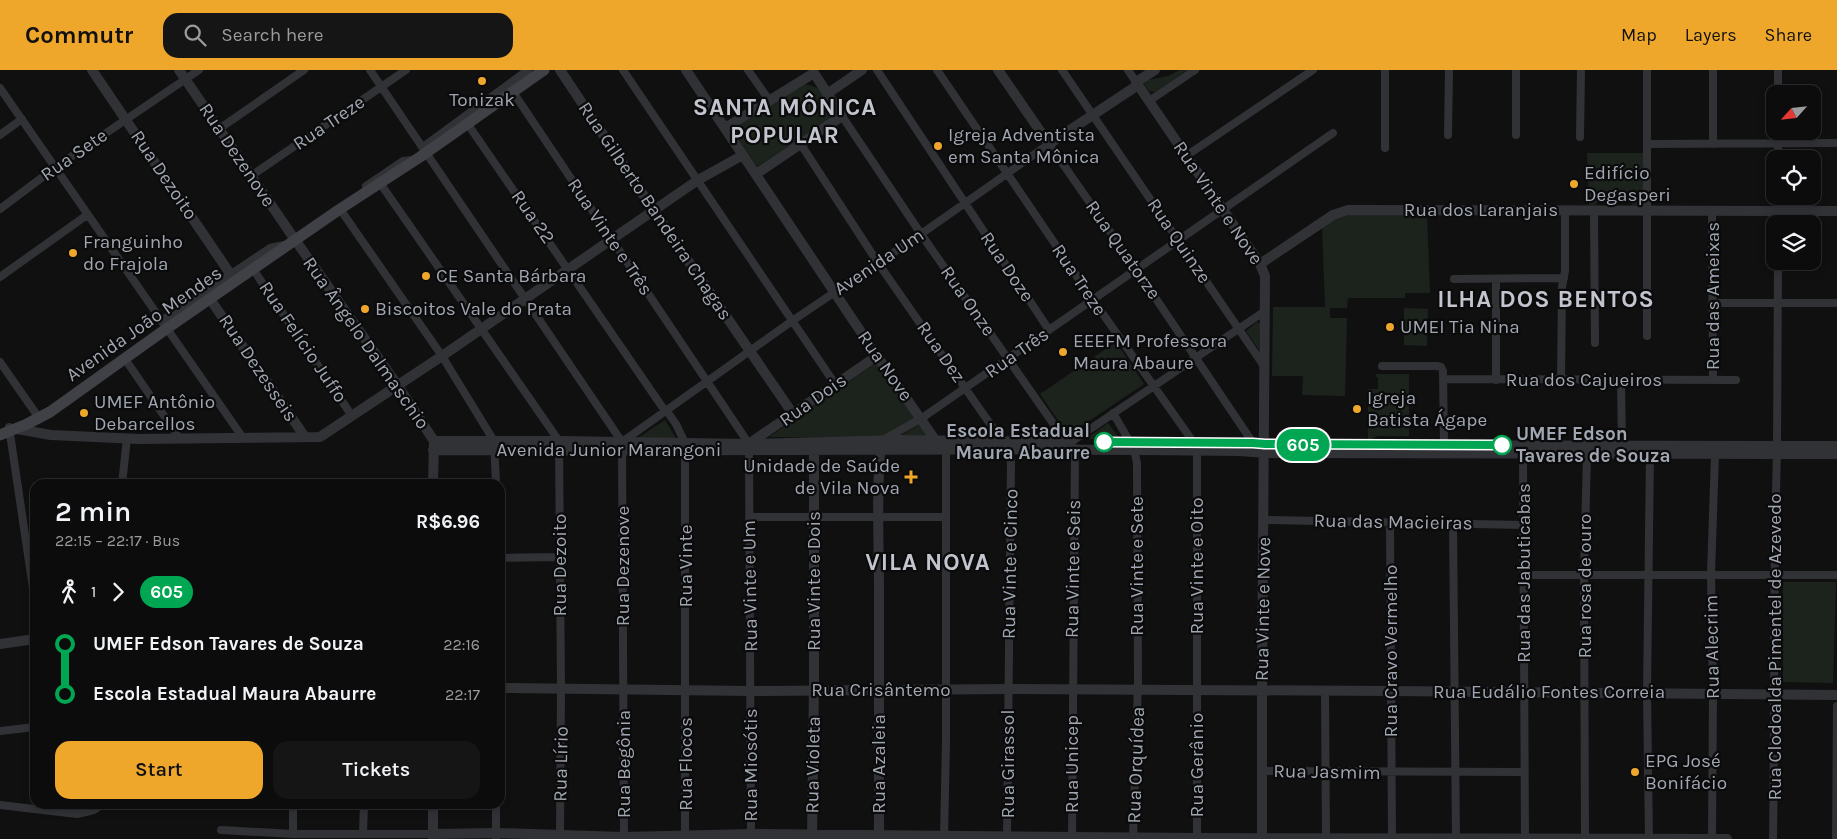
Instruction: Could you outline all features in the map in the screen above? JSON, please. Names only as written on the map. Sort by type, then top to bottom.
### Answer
[{"type":"main road","name":"Avenida João Mendes","points":[[7,430],[39,418],[125,358],[164,325],[210,299],[233,278],[253,269],[380,182],[417,159],[425,150],[467,124],[544,70]]},
{"type":"street","name":"Rua Dezoito","points":[[92,70],[233,278]]},
{"type":"street","name":"Rua Dezenove","points":[[179,70],[295,240]]},
{"type":"street","name":"Rua Sete","points":[[0,209],[126,119],[199,70]]},
{"type":"street","points":[[219,129],[304,70]]},
{"type":"street","points":[[370,70],[526,298],[622,446]]},
{"type":"street","name":"Rua Treze","points":[[251,176],[406,70]]},
{"type":"street","name":"Avenida João Mendes","points":[[425,150],[528,70]]},
{"type":"street","name":"Rua Gilberto Bandeira Chagas","points":[[560,70],[654,212],[750,351]]},
{"type":"street","points":[[623,70],[835,384]]},
{"type":"street","name":"Rua Nove","points":[[686,70],[877,356],[941,445]]},
{"type":"street","points":[[748,70],[769,100]]},
{"type":"street","points":[[827,94],[862,70]]},
{"type":"street","name":"Rua Doze","points":[[876,70],[1050,330]]},
{"type":"street","name":"Rua Treze","points":[[937,70],[1006,174],[1196,447]]},
{"type":"street","points":[[998,70],[1049,144]]},
{"type":"street","name":"Rua Quinze","points":[[1062,70],[1265,368]]},
{"type":"street","points":[[1128,70],[1137,83]]},
{"type":"street","name":"Avenida Um","points":[[622,446],[707,381],[1156,70]]},
{"type":"street","points":[[1149,101],[1195,70]]},
{"type":"street","points":[[1186,156],[1312,70]]},
{"type":"street","points":[[1385,70],[1385,148]]},
{"type":"street","points":[[1448,135],[1449,70]]},
{"type":"street","points":[[1516,70],[1516,135]]},
{"type":"street","points":[[1580,137],[1581,70]]},
{"type":"street","points":[[1647,336],[1648,70]]},
{"type":"street","points":[[1713,70],[1713,144]]},
{"type":"street","points":[[1778,70],[1778,85]]},
{"type":"street","points":[[725,128],[813,72],[842,116],[756,174]]},
{"type":"street","name":"Rua Vinte e Nove","points":[[1137,83],[1260,264],[1265,276],[1262,838]]},
{"type":"street","points":[[0,88],[243,438]]},
{"type":"street","name":"Rua Vinte e Três","points":[[513,92],[707,381],[749,447]]},
{"type":"street","name":"Rua Onze","points":[[842,116],[1008,359],[1071,444]]},
{"type":"street","points":[[0,134],[22,119]]},
{"type":"street","name":"Rua 22","points":[[467,124],[676,424],[685,446]]},
{"type":"street","name":"Rua Três","points":[[881,445],[1224,210],[1333,132]]},
{"type":"street","points":[[1778,140],[1778,150]]},
{"type":"street","name":"Rua Dez","points":[[800,143],[878,263],[1004,445]]},
{"type":"street","points":[[1647,144],[1837,143]]},
{"type":"street","name":"Rua Quatorze","points":[[1049,144],[1196,356],[1253,443]]},
{"type":"street","points":[[30,571],[7,430],[51,435],[127,438],[320,437],[654,212],[698,180],[743,155]]},
{"type":"street","name":"Avenida João Mendes","points":[[164,325],[233,278],[270,248],[295,240],[308,224],[402,161],[417,159]]},
{"type":"street","points":[[380,182],[482,328],[559,446]]},
{"type":"street","points":[[1779,205],[1779,215]]},
{"type":"street","points":[[340,209],[442,356],[495,446],[496,479]]},
{"type":"street","name":"Rua dos Laranjais","points":[[1260,264],[1333,215],[1348,210],[1837,211]]},
{"type":"street","points":[[1561,380],[1565,211]]},
{"type":"street","points":[[1594,211],[1595,343]]},
{"type":"street","name":"Rua das Ameixas","points":[[1712,211],[1713,380]]},
{"type":"street","points":[[0,277],[87,215]]},
{"type":"street","name":"Rua Ângelo Dalmaschio","points":[[295,240],[398,386],[433,446]]},
{"type":"street","name":"Rua Felício Juffo","points":[[253,269],[352,416]]},
{"type":"street","name":"Rua Clodoalda Pimentel de Azevedo","points":[[1773,839],[1778,270]]},
{"type":"street","points":[[1454,279],[1564,278]]},
{"type":"street","points":[[1496,279],[1496,380]]},
{"type":"street","name":"Rua Dezesseis","points":[[210,299],[305,437]]},
{"type":"street","points":[[1712,303],[1837,303]]},
{"type":"street","points":[[1071,444],[1196,356],[1266,311]]},
{"type":"street","points":[[750,351],[793,414]]},
{"type":"street","name":"Rua Dois","points":[[749,447],[835,384],[877,356]]},
{"type":"street","points":[[125,358],[180,439]]},
{"type":"street","points":[[0,362],[39,418]]},
{"type":"street","points":[[1382,366],[1439,366],[1442,369],[1444,449]]},
{"type":"street","name":"Rua dos Cajueiros","points":[[1443,380],[1736,380]]},
{"type":"street","points":[[1621,380],[1622,450]]},
{"type":"street","points":[[1113,413],[1132,446]]},
{"type":"street","points":[[123,479],[127,438]]},
{"type":"street","name":"Avenida Junior Marangoni","points":[[1196,447],[1253,443],[1265,449]]},
{"type":"street","name":"Avenida Junior Marangoni","points":[[433,446],[749,447],[1071,444],[1265,449]]},
{"type":"street","name":"Rua Vinte e Seis","points":[[1071,444],[1072,690]]},
{"type":"street","name":"Rua Vinte e Dois","points":[[814,445],[814,690]]},
{"type":"street","points":[[878,690],[881,445]]},
{"type":"street","points":[[941,445],[945,517],[944,838]]},
{"type":"street","name":"Rua Vinte e Cinco","points":[[1004,445],[1011,462],[1008,689]]},
{"type":"street","points":[[433,446],[433,479]]},
{"type":"street","name":"Rua Dezoito","points":[[559,446],[561,689]]},
{"type":"street","name":"Rua Dezenove","points":[[622,446],[624,690]]},
{"type":"street","name":"Rua Vinte","points":[[685,446],[686,690]]},
{"type":"street","name":"Rua Vinte e Sete","points":[[1132,446],[1137,463],[1138,690]]},
{"type":"street","points":[[1265,449],[1777,450],[1837,446]]},
{"type":"street","name":"Rua Vinte e Um","points":[[749,447],[752,691]]},
{"type":"street","name":"Rua Vinte e Oito","points":[[1196,447],[1198,691]]},
{"type":"street","name":"Rua das Jabuticabas","points":[[1523,450],[1525,838]]},
{"type":"street","name":"Rua rosa de ouro","points":[[1584,838],[1584,574],[1587,450]]},
{"type":"street","points":[[1648,839],[1647,692],[1650,450]]},
{"type":"street","name":"Rua Alecrim","points":[[1712,839],[1713,694],[1711,574],[1715,450]]},
{"type":"street","points":[[1777,450],[1837,454]]},
{"type":"street","points":[[749,517],[945,517]]},
{"type":"street","name":"Rua das Macieiras","points":[[1264,520],[1523,525]]},
{"type":"street","name":"Rua Cravo Vermelho","points":[[1390,523],[1392,838]]},
{"type":"street","points":[[1453,523],[1456,839]]},
{"type":"street","points":[[505,558],[560,557]]},
{"type":"street","points":[[1523,575],[1837,574]]},
{"type":"street","points":[[0,644],[30,640]]},
{"type":"street","name":"Rua Crisântemo","points":[[505,688],[752,691],[1008,689],[1262,691]]},
{"type":"street","name":"Rua Lírio","points":[[560,837],[561,689]]},
{"type":"street","name":"Rua Girassol","points":[[1007,837],[1008,689]]},
{"type":"street","name":"Rua Begônia","points":[[624,690],[624,838]]},
{"type":"street","name":"Rua Flocos","points":[[685,837],[686,690]]},
{"type":"street","name":"Rua Violeta","points":[[812,837],[814,690]]},
{"type":"street","name":"Rua Azaleia","points":[[878,690],[880,740],[879,837]]},
{"type":"street","name":"Rua Unicep","points":[[1072,690],[1072,837]]},
{"type":"street","name":"Rua Orquídea","points":[[1133,838],[1138,690]]},
{"type":"street","name":"Rua Miosótis","points":[[751,837],[752,691]]},
{"type":"street","name":"Rua Gerânio","points":[[1197,838],[1198,691]]},
{"type":"street","name":"Rua Eudálio Fontes Correia","points":[[1262,691],[1837,694]]},
{"type":"street","points":[[1326,691],[1326,838]]},
{"type":"street","points":[[1836,839],[1837,706]]},
{"type":"street","points":[[0,731],[30,728]]},
{"type":"street","name":"Rua Jasmim","points":[[1262,771],[1392,773],[1524,772]]},
{"type":"street","points":[[0,805],[30,809]]},
{"type":"street","points":[[34,809],[77,814],[96,809]]},
{"type":"street","points":[[293,809],[293,834]]},
{"type":"street","points":[[364,809],[364,834]]},
{"type":"street","points":[[433,809],[433,836]]},
{"type":"street","points":[[496,809],[496,836]]},
{"type":"street","points":[[221,830],[293,834],[624,838],[1726,839]]},
{"type":"shaded area","points":[[1180,70],[1187,70],[1155,92],[1149,91],[1144,84],[1147,77],[1149,80],[1168,76]]},
{"type":"shaded area","points":[[802,85],[814,86],[822,92],[834,112],[833,117],[758,166],[756,165],[734,133],[735,128]]},
{"type":"shaded area","points":[[1587,153],[1643,153],[1644,199],[1642,203],[1633,206],[1630,200],[1599,200],[1595,205],[1589,205]]},
{"type":"shaded area","points":[[1427,214],[1430,293],[1405,293],[1405,298],[1348,298],[1347,308],[1330,308],[1330,318],[1347,318],[1345,396],[1302,395],[1303,376],[1272,376],[1273,307],[1325,307],[1322,227],[1336,219],[1350,215]]},
{"type":"shaded area","points":[[1404,308],[1428,309],[1427,346],[1404,345]]},
{"type":"shaded area","points":[[1257,322],[1260,324],[1259,350],[1246,331]]},
{"type":"shaded area","points":[[1116,342],[1144,384],[1068,435],[1040,394]]},
{"type":"shaded area","points":[[876,363],[879,364],[915,417],[913,419],[887,435],[874,438],[769,437]]},
{"type":"shaded area","points":[[1376,374],[1409,374],[1409,436],[1377,436],[1368,440],[1368,389],[1378,389],[1378,377],[1376,377]]},
{"type":"shaded area","points":[[665,420],[677,440],[638,438]]},
{"type":"shaded area","points":[[1108,423],[1121,440],[1086,439]]},
{"type":"shaded area","points":[[919,425],[928,436],[902,435],[917,426]]},
{"type":"shaded area","points":[[1783,582],[1836,582],[1833,683],[1783,682]]},
{"type":"bus line","name":"605","points":[[1104,442],[1502,445]]},
{"type":"place","name":"Tonizak","points":[[482,81]]},
{"type":"place","name":"Igreja Adventista em Santa Mônica","points":[[938,146]]},
{"type":"place","name":"Edifício Degasperi","points":[[1574,184]]},
{"type":"place","name":"Franguinho do Frajola","points":[[73,253]]},
{"type":"place","name":"CE Santa Bárbara","points":[[426,276]]},
{"type":"place","name":"Biscoitos Vale do Prata","points":[[365,309]]},
{"type":"place","name":"UMEI Tia Nina","points":[[1390,327]]},
{"type":"place","name":"EEEFM Professora Maura Abaure","points":[[1063,352]]},
{"type":"place","name":"Igreja Batista Ágape","points":[[1357,409]]},
{"type":"place","name":"UMEF Antônio Debarcellos","points":[[84,413]]},
{"type":"place","name":"Escola Estadual Maura Abaurre","points":[[1104,442]]},
{"type":"place","name":"UMEF Edson Tavares de Souza","points":[[1502,445]]},
{"type":"place","name":"Unidade de Saúde de Vila Nova","points":[[911,477]]},
{"type":"place","name":"EPG José Bonifácio","points":[[1635,772]]},
{"type":"district","name":"SANTA MÔNICA POPULAR","points":[[785,121]]},
{"type":"district","name":"ILHA DOS BENTOS","points":[[1546,299]]},
{"type":"district","name":"VILA NOVA","points":[[928,562]]}]
